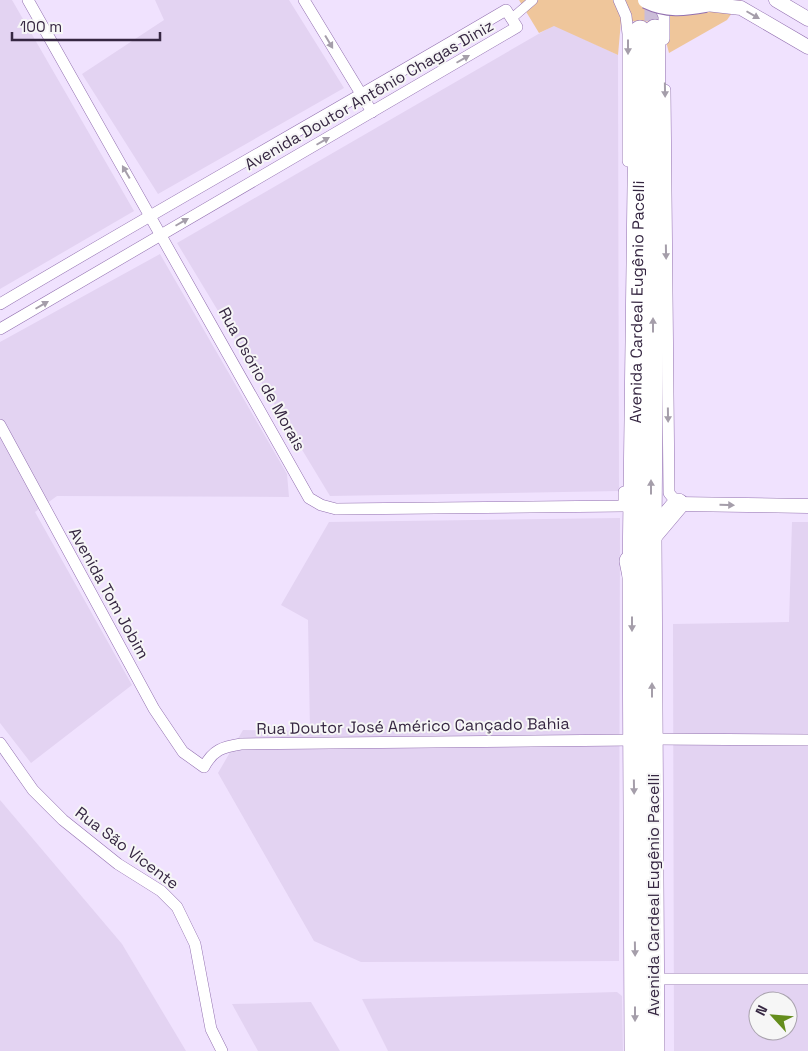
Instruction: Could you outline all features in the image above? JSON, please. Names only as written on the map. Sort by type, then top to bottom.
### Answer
[{"type":"highway","name":"Avenida Cardeal Eugênio Pacelli","points":[[633,576],[648,30],[651,536],[643,739],[654,1051]]},
{"type":"highway","points":[[651,536],[678,504]]},
{"type":"highway","points":[[624,506],[633,576],[643,739],[635,1051]]},
{"type":"main road","points":[[653,3],[683,9],[706,4]]},
{"type":"street","name":"Rua Osório de Morais","points":[[28,0],[309,498],[321,505],[336,509],[624,506]]},
{"type":"street","points":[[304,0],[372,112]]},
{"type":"street","points":[[512,19],[533,0]]},
{"type":"street","name":"Avenida Cardeal Eugênio Pacelli","points":[[619,0],[626,16],[628,34],[624,506]]},
{"type":"street","points":[[776,0],[808,18]]},
{"type":"street","name":"Avenida Cardeal Eugênio Pacelli","points":[[653,3],[664,16],[669,493],[678,504]]},
{"type":"street","points":[[706,4],[741,8],[808,47]]},
{"type":"street","name":"Avenida Doutor Antônio Chagas Diniz","points":[[0,304],[150,215],[362,95],[506,10],[517,27],[0,329]]},
{"type":"street","name":"Avenida Tom Jobim","points":[[0,425],[154,709],[183,752],[204,767]]},
{"type":"street","points":[[678,504],[808,506]]},
{"type":"street","name":"Rua Doutor José Américo Cançado Bahia","points":[[204,767],[211,754],[224,746],[241,744],[643,739],[808,740]]},
{"type":"street","name":"Rua São Vicente","points":[[0,743],[33,790],[63,820],[118,864],[161,891],[177,907],[195,944],[211,1029],[222,1051]]},
{"type":"street","points":[[652,979],[808,979]]},
{"type":"shaded area","points":[[0,0],[12,0],[134,211],[0,289]]},
{"type":"shaded area","points":[[155,0],[289,0],[344,88],[158,194],[82,74],[164,20]]},
{"type":"shaded area","points":[[519,0],[741,0],[727,20],[669,53],[661,22],[621,21],[618,55],[554,26],[539,33]]},
{"type":"shaded area","points":[[554,25],[618,55],[619,491],[330,496],[177,243]]},
{"type":"shaded area","points":[[160,254],[287,474],[289,497],[57,496],[35,512],[132,685],[31,763],[0,723],[0,342]]},
{"type":"shaded area","points":[[620,518],[619,961],[361,962],[314,941],[218,773],[243,730],[310,731],[308,620],[281,605],[329,522]]},
{"type":"shaded area","points":[[792,522],[808,522],[808,1051],[674,1051],[673,624],[789,622]]},
{"type":"shaded area","points":[[0,800],[122,944],[186,1051],[0,1051]]},
{"type":"shaded area","points":[[617,992],[622,996],[623,1051],[388,1051],[362,999]]},
{"type":"shaded area","points":[[311,1002],[340,1051],[258,1051],[232,1004]]},
{"type":"tunnel","points":[[655,0],[655,30]]}]
